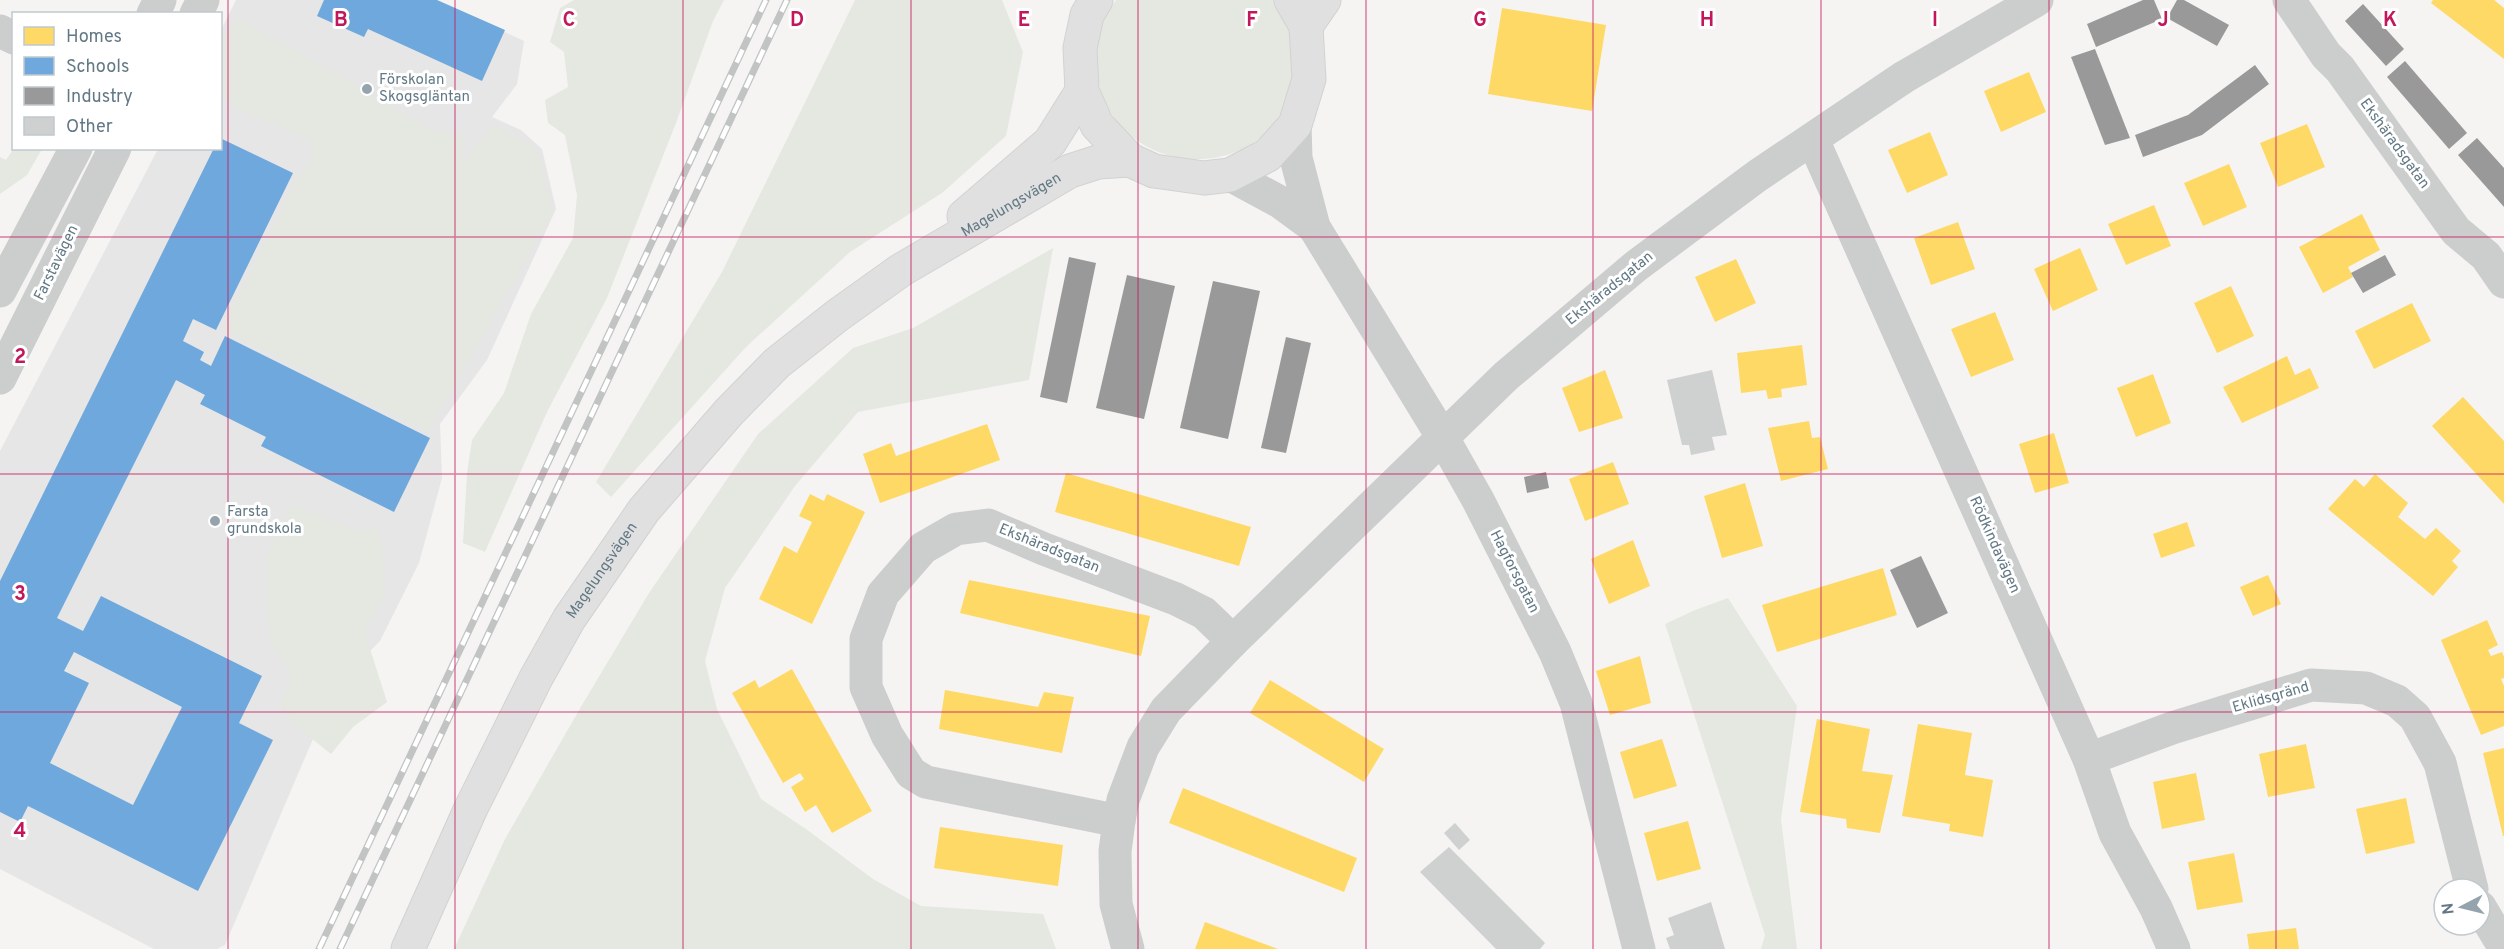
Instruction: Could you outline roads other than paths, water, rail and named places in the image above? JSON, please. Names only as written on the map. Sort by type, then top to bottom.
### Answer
[{"type":"main road","points":[[1087,5],[1080,48],[1082,91],[1097,125],[1130,160],[1154,171],[1204,178],[1230,175],[1268,155],[1294,124],[1309,79],[1307,9]]},
{"type":"main road","name":"Magelungsvägen","points":[[408,949],[471,808],[536,678],[569,619],[644,510],[729,412],[777,363],[838,315],[901,270],[1050,142],[1082,91]]},
{"type":"main road","name":"Magelungsvägen","points":[[901,270],[1070,171],[1098,162],[1130,160]]},
{"type":"street","name":"Ekshäradsgatan","points":[[1128,949],[1116,904],[1114,851],[1123,800],[1143,747],[1166,710],[1233,641],[1506,376],[1636,266],[1757,176],[1904,77],[2037,0]]},
{"type":"street","name":"Ekshäradsgatan","points":[[2289,0],[2326,55],[2340,69],[2456,231],[2486,256],[2504,282]]},
{"type":"street","name":"Hagforsgatan","points":[[1294,124],[1296,158],[1314,227],[1443,438],[1478,500],[1556,652],[1576,703],[1639,949]]},
{"type":"street","name":"Rödkindavägen","points":[[1813,140],[2089,759],[2115,833],[2156,908],[2174,949]]},
{"type":"street","points":[[0,291],[75,150]]},
{"type":"street","name":"Farstavägen","points":[[0,378],[114,150]]},
{"type":"street","name":"Hagforsgatan","points":[[1230,175],[1280,202],[1314,227]]},
{"type":"street","name":"Ekshäradsgatan","points":[[1119,821],[927,782],[911,773],[887,735],[866,687],[866,639],[883,594],[923,548],[956,529],[988,525],[1044,549],[1176,599],[1204,613],[1233,641]]},
{"type":"street","name":"Eklidsgränd","points":[[2089,759],[2172,728],[2311,685],[2366,688],[2397,701],[2415,717],[2440,763],[2469,877]]},
{"type":"street","points":[[2492,927],[2504,947]]},
{"type":"railway","points":[[319,949],[766,0]]},
{"type":"railway","points":[[340,949],[787,0]]},
{"type":"place","name":"Förskolan Skogsgläntan","points":[[367,89]]},
{"type":"place","name":"Farsta grundskola","points":[[215,521]]}]
